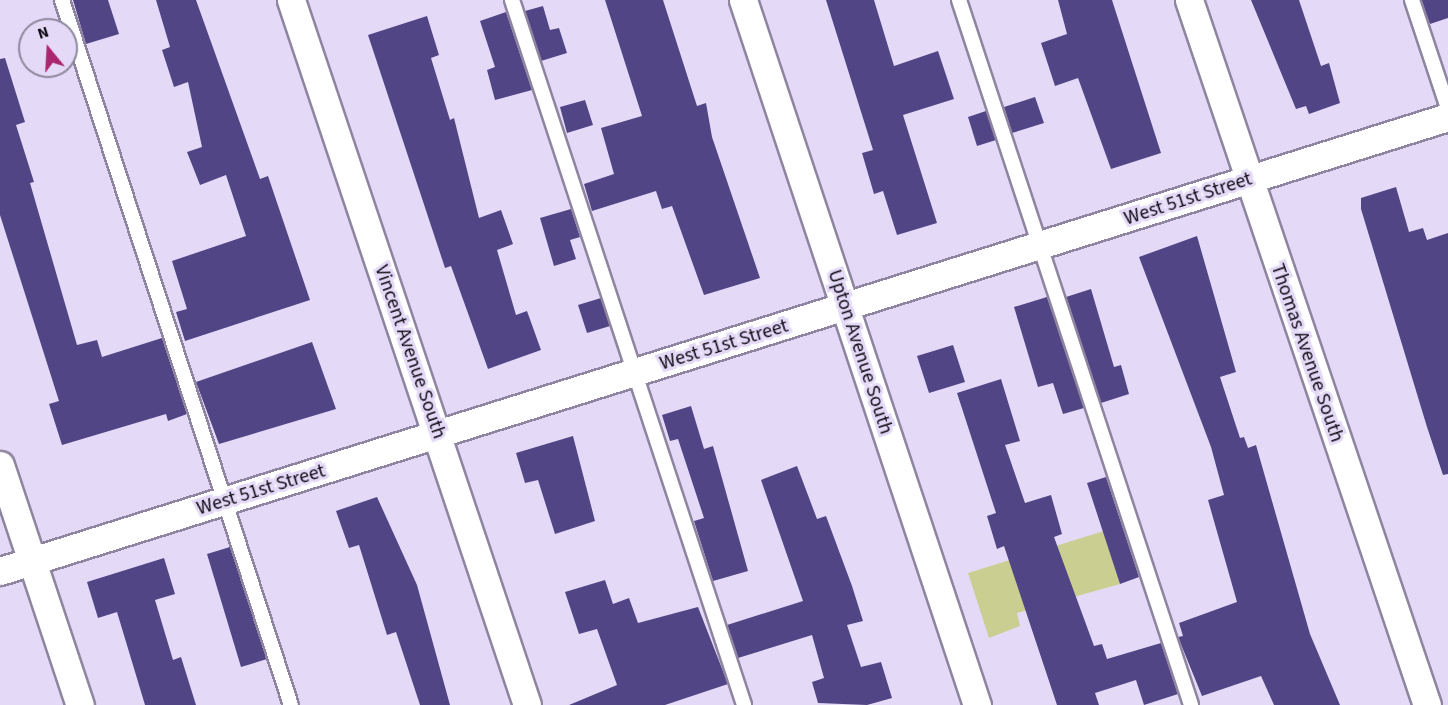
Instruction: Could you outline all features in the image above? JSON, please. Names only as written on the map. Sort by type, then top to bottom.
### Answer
[{"type":"street","name":"Vincent Avenue South","points":[[291,0],[527,705]]},
{"type":"street","name":"Upton Avenue South","points":[[743,0],[977,705]]},
{"type":"street","name":"Thomas Avenue South","points":[[1189,0],[1427,705]]},
{"type":"street","name":"West 51st Street","points":[[0,571],[1448,117]]},
{"type":"street","points":[[0,465],[80,705]]},
{"type":"lane","points":[[62,0],[291,705]]},
{"type":"lane","points":[[512,0],[744,705]]},
{"type":"lane","points":[[959,0],[1191,705]]},
{"type":"lane","points":[[1412,0],[1448,108]]},
{"type":"green space","points":[[1104,531],[1120,584],[1017,613],[1020,626],[989,638],[968,573]]},
{"type":"building","points":[[73,0],[108,0],[119,34],[86,44]]},
{"type":"building","points":[[156,0],[196,0],[260,179],[268,176],[310,300],[185,341],[176,312],[187,309],[172,261],[246,236],[226,175],[200,185],[187,152],[202,147],[188,82],[174,87],[162,50],[170,47]]},
{"type":"building","points":[[605,0],[663,0],[697,106],[706,103],[712,137],[760,278],[704,295],[672,206],[662,209],[656,191],[592,211],[584,184],[614,174],[601,128],[642,116]]},
{"type":"building","points":[[826,0],[874,0],[894,66],[938,51],[954,99],[903,115],[937,223],[897,235],[883,191],[874,194],[862,153],[873,150]]},
{"type":"building","points":[[1058,0],[1112,0],[1161,153],[1111,169],[1078,78],[1055,86],[1041,43],[1067,34]]},
{"type":"building","points":[[1251,0],[1299,0],[1321,66],[1329,63],[1340,103],[1309,114],[1306,106],[1296,109]]},
{"type":"building","points":[[1421,0],[1448,0],[1448,18],[1430,24]]},
{"type":"building","points":[[543,6],[550,30],[559,28],[567,53],[541,61],[525,11]]},
{"type":"building","points":[[506,12],[532,90],[495,100],[487,70],[495,67],[480,21]]},
{"type":"building","points":[[427,16],[439,55],[431,58],[450,120],[454,118],[479,218],[501,210],[513,244],[497,250],[516,315],[527,311],[541,350],[488,369],[451,266],[445,268],[368,35]]},
{"type":"building","points":[[5,58],[25,122],[16,125],[34,182],[30,183],[77,345],[97,340],[102,357],[162,338],[187,414],[168,421],[166,414],[62,445],[49,404],[59,401],[0,215],[0,59]]},
{"type":"building","points":[[1035,97],[1044,123],[1012,133],[1004,107]]},
{"type":"building","points":[[585,100],[593,125],[567,133],[560,107]]},
{"type":"building","points":[[986,111],[996,140],[977,146],[968,117]]},
{"type":"building","points":[[1396,187],[1409,232],[1423,228],[1427,240],[1448,233],[1448,474],[1443,475],[1361,209],[1361,198]]},
{"type":"building","points":[[571,209],[580,237],[570,240],[576,259],[554,266],[540,218]]},
{"type":"building","points":[[1197,236],[1236,372],[1220,377],[1240,438],[1244,437],[1248,448],[1256,445],[1310,634],[1340,705],[1274,705],[1261,676],[1202,696],[1178,637],[1183,636],[1179,623],[1237,602],[1208,500],[1224,495],[1211,447],[1139,257]]},
{"type":"building","points":[[1091,289],[1114,367],[1121,365],[1129,394],[1101,403],[1066,297]]},
{"type":"building","points":[[1047,297],[1084,408],[1063,414],[1053,383],[1038,387],[1014,307]]},
{"type":"building","points":[[601,298],[610,326],[587,333],[578,305]]},
{"type":"building","points":[[312,342],[336,409],[219,444],[196,382]]},
{"type":"building","points":[[953,345],[965,382],[929,393],[917,356]]},
{"type":"building","points":[[1001,379],[1020,441],[1005,445],[1025,503],[1051,495],[1062,534],[1054,537],[1094,646],[1102,644],[1107,659],[1161,643],[1178,694],[1144,705],[1136,680],[1095,693],[1099,705],[1057,705],[1004,546],[997,549],[987,516],[996,513],[957,393]]},
{"type":"building","points":[[691,406],[704,449],[713,446],[748,571],[713,581],[694,521],[704,518],[678,439],[670,441],[662,415]]},
{"type":"building","points":[[573,436],[595,521],[555,534],[538,480],[525,483],[516,453]]},
{"type":"building","points":[[797,466],[817,519],[826,516],[852,586],[863,621],[847,625],[861,667],[881,662],[892,698],[867,705],[818,703],[812,682],[824,678],[812,635],[738,658],[727,625],[803,601],[761,480]]},
{"type":"building","points":[[1106,477],[1139,577],[1120,584],[1087,483]]},
{"type":"building","points":[[377,497],[417,585],[450,705],[420,705],[396,632],[387,635],[359,545],[349,548],[336,511]]},
{"type":"building","points":[[230,547],[267,659],[241,667],[207,554]]},
{"type":"building","points":[[164,558],[175,594],[155,600],[173,660],[181,657],[196,705],[145,705],[117,612],[98,618],[87,582]]},
{"type":"building","points":[[605,580],[613,604],[629,598],[638,623],[698,607],[728,684],[665,705],[569,705],[617,685],[597,629],[579,634],[565,592]]}]
